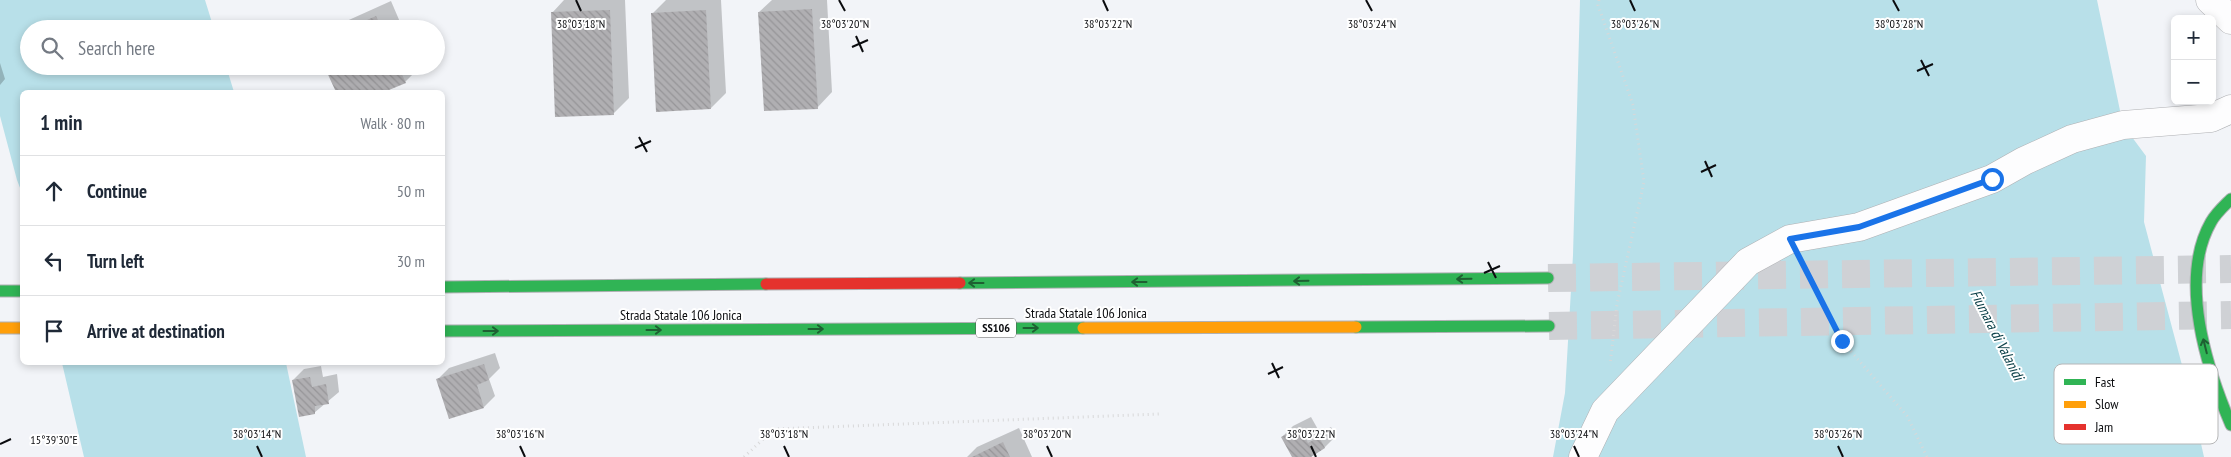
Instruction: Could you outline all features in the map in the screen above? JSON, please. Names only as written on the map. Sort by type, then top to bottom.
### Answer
[{"type":"highway","points":[[2210,364],[2196,294],[2199,252],[2210,223],[2231,198]]},
{"type":"highway","points":[[445,287],[1548,278]]},
{"type":"highway","points":[[0,291],[20,290]]},
{"type":"highway","name":"Strada Statale 106 Jonica","points":[[445,331],[1549,326]]},
{"type":"highway","points":[[0,328],[20,328]]},
{"type":"highway","points":[[2218,396],[2231,425]]},
{"type":"street","points":[[2210,0],[2231,20]]},
{"type":"street","points":[[1583,457],[1605,411],[1748,262],[1790,239],[1859,227],[1992,179],[2024,161],[2072,139],[2123,125],[2211,118],[2231,109]]},
{"type":"path","points":[[1599,0],[1598,5],[1633,105],[1644,182],[1617,304],[1605,411]]},
{"type":"path","points":[[1790,239],[1842,341],[1907,416],[1927,457]]},
{"type":"path","points":[[744,457],[774,429],[1159,414]]},
{"type":"water","points":[[0,0],[205,0],[211,20],[20,20],[20,75],[229,75],[233,90],[20,90],[20,188],[0,116]]},
{"type":"water","name":"Fiumara di Valanidi","points":[[1580,0],[2097,0],[2123,125],[2146,156],[2144,222],[2182,364],[2054,364],[2054,444],[2201,444],[2204,457],[1553,457],[1565,393],[1573,255]]},
{"type":"water","points":[[62,365],[286,365],[306,457],[84,457]]},
{"type":"building","points":[[812,9],[818,109],[764,111],[758,12]]},
{"type":"building","points":[[610,10],[614,115],[555,117],[551,12]]},
{"type":"building","points":[[706,10],[711,109],[656,112],[651,13]]},
{"type":"building","points":[[376,16],[378,20],[367,20]]},
{"type":"building","points":[[328,75],[402,75],[406,83],[389,90],[335,90]]},
{"type":"building","points":[[484,364],[489,380],[477,385],[484,408],[449,419],[436,379]]},
{"type":"building","points":[[310,377],[312,387],[326,384],[329,404],[315,406],[315,414],[299,417],[292,380]]},
{"type":"building","points":[[1300,427],[1308,443],[1319,437],[1325,448],[1311,457],[1292,457],[1281,437]]},
{"type":"building","points":[[1003,442],[1010,457],[972,457]]},
{"type":"tunnel","points":[[1548,278],[2231,269]]},
{"type":"tunnel","points":[[1549,326],[2231,315]]},
{"type":"traffic: fast","points":[[2209,364],[2196,297],[2197,270],[2201,245],[2211,222],[2231,199]]},
{"type":"traffic: fast","points":[[960,283],[1548,278]]},
{"type":"traffic: fast","points":[[445,287],[766,284]]},
{"type":"traffic: fast","points":[[0,291],[20,291]]},
{"type":"traffic: fast","points":[[1356,327],[1549,326]]},
{"type":"traffic: fast","points":[[445,331],[1083,328]]},
{"type":"traffic: fast","points":[[2218,392],[2231,425]]},
{"type":"traffic: slow","points":[[1083,328],[1356,327]]},
{"type":"traffic: slow","points":[[0,328],[20,328]]},
{"type":"traffic: jam","points":[[766,284],[960,283]]},
{"type":"route","points":[[1842,341],[1790,239],[1859,227],[1992,179]]}]
